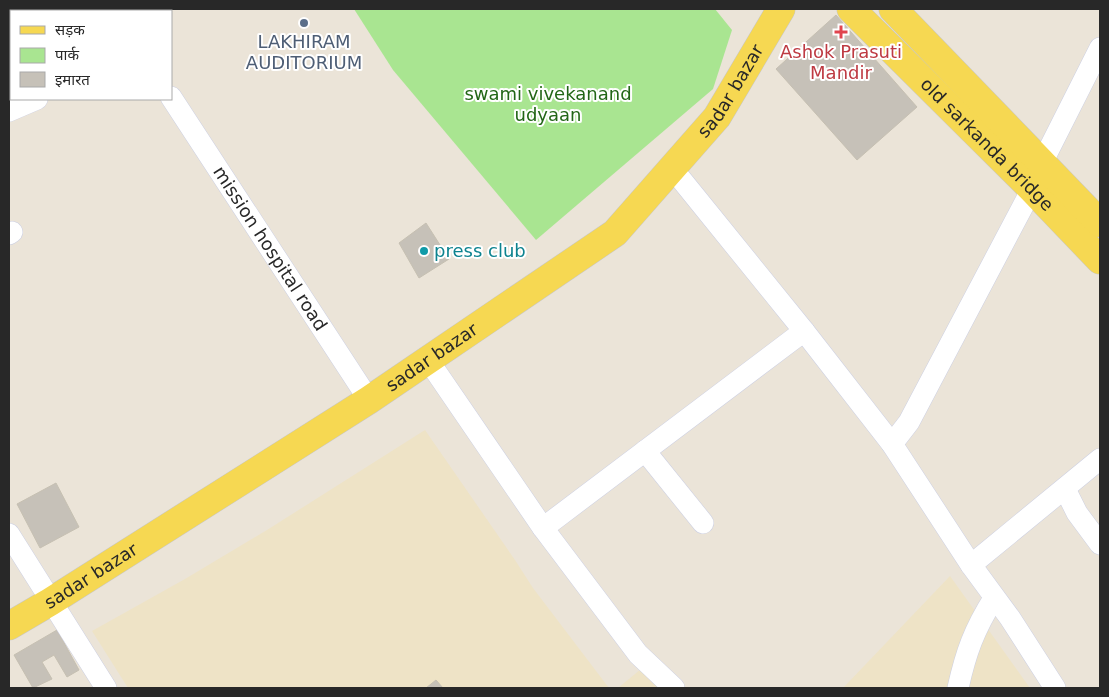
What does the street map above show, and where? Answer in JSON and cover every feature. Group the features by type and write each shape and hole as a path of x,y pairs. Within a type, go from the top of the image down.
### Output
{"main road":[{"name":"sadar bazar","path":"9,626 369,400 615,233 717,118 781,9"},
{"name":"old sarkanda bridge","path":"851,9 1032,189 1100,260"},
{"path":"893,9 1100,223"}],"street":[{"path":"892,444 909,422 1032,189 1042,161 1100,48"},
{"name":"mission hospital road","path":"172,99 369,400"},
{"path":"9,111 35,100"},
{"path":"672,168 804,331 892,444 971,565 1010,618 1055,688"},
{"path":"543,528 804,331"},
{"path":"428,360 543,528 638,654 674,688"},
{"path":"645,451 703,523"},
{"path":"971,565 1100,459"},
{"path":"1065,489 1077,513 1100,544"},
{"path":"9,534 50,602 106,688"},
{"path":"958,688 972,638 980,620 994,598"}],"shaded area":[{"path":"425,430 533,588 609,688 128,688 92,631 267,530"},
{"path":"950,576 1030,688 843,688"},
{"path":"646,665 667,688 618,688"}],"green space":[{"name":"swami vivekanand udyaan","path":"354,9 715,9 732,30 713,89 536,240 393,70"}],"building":[{"path":"836,15 917,107 857,160 776,69"},
{"name":"press club","path":"426,223 449,259 419,278 399,243"},
{"path":"56,483 79,527 40,548 17,504"},
{"path":"57,630 79,670 67,677 54,655 42,662 52,679 33,688 14,655"},
{"path":"436,680 443,688 426,688"}],"place":[{"name":"LAKHIRAM AUDITORIUM","path":"304,23"},
{"name":"Ashok Prasuti Mandir","path":"841,32"},
{"name":"press club","path":"424,251"}]}
